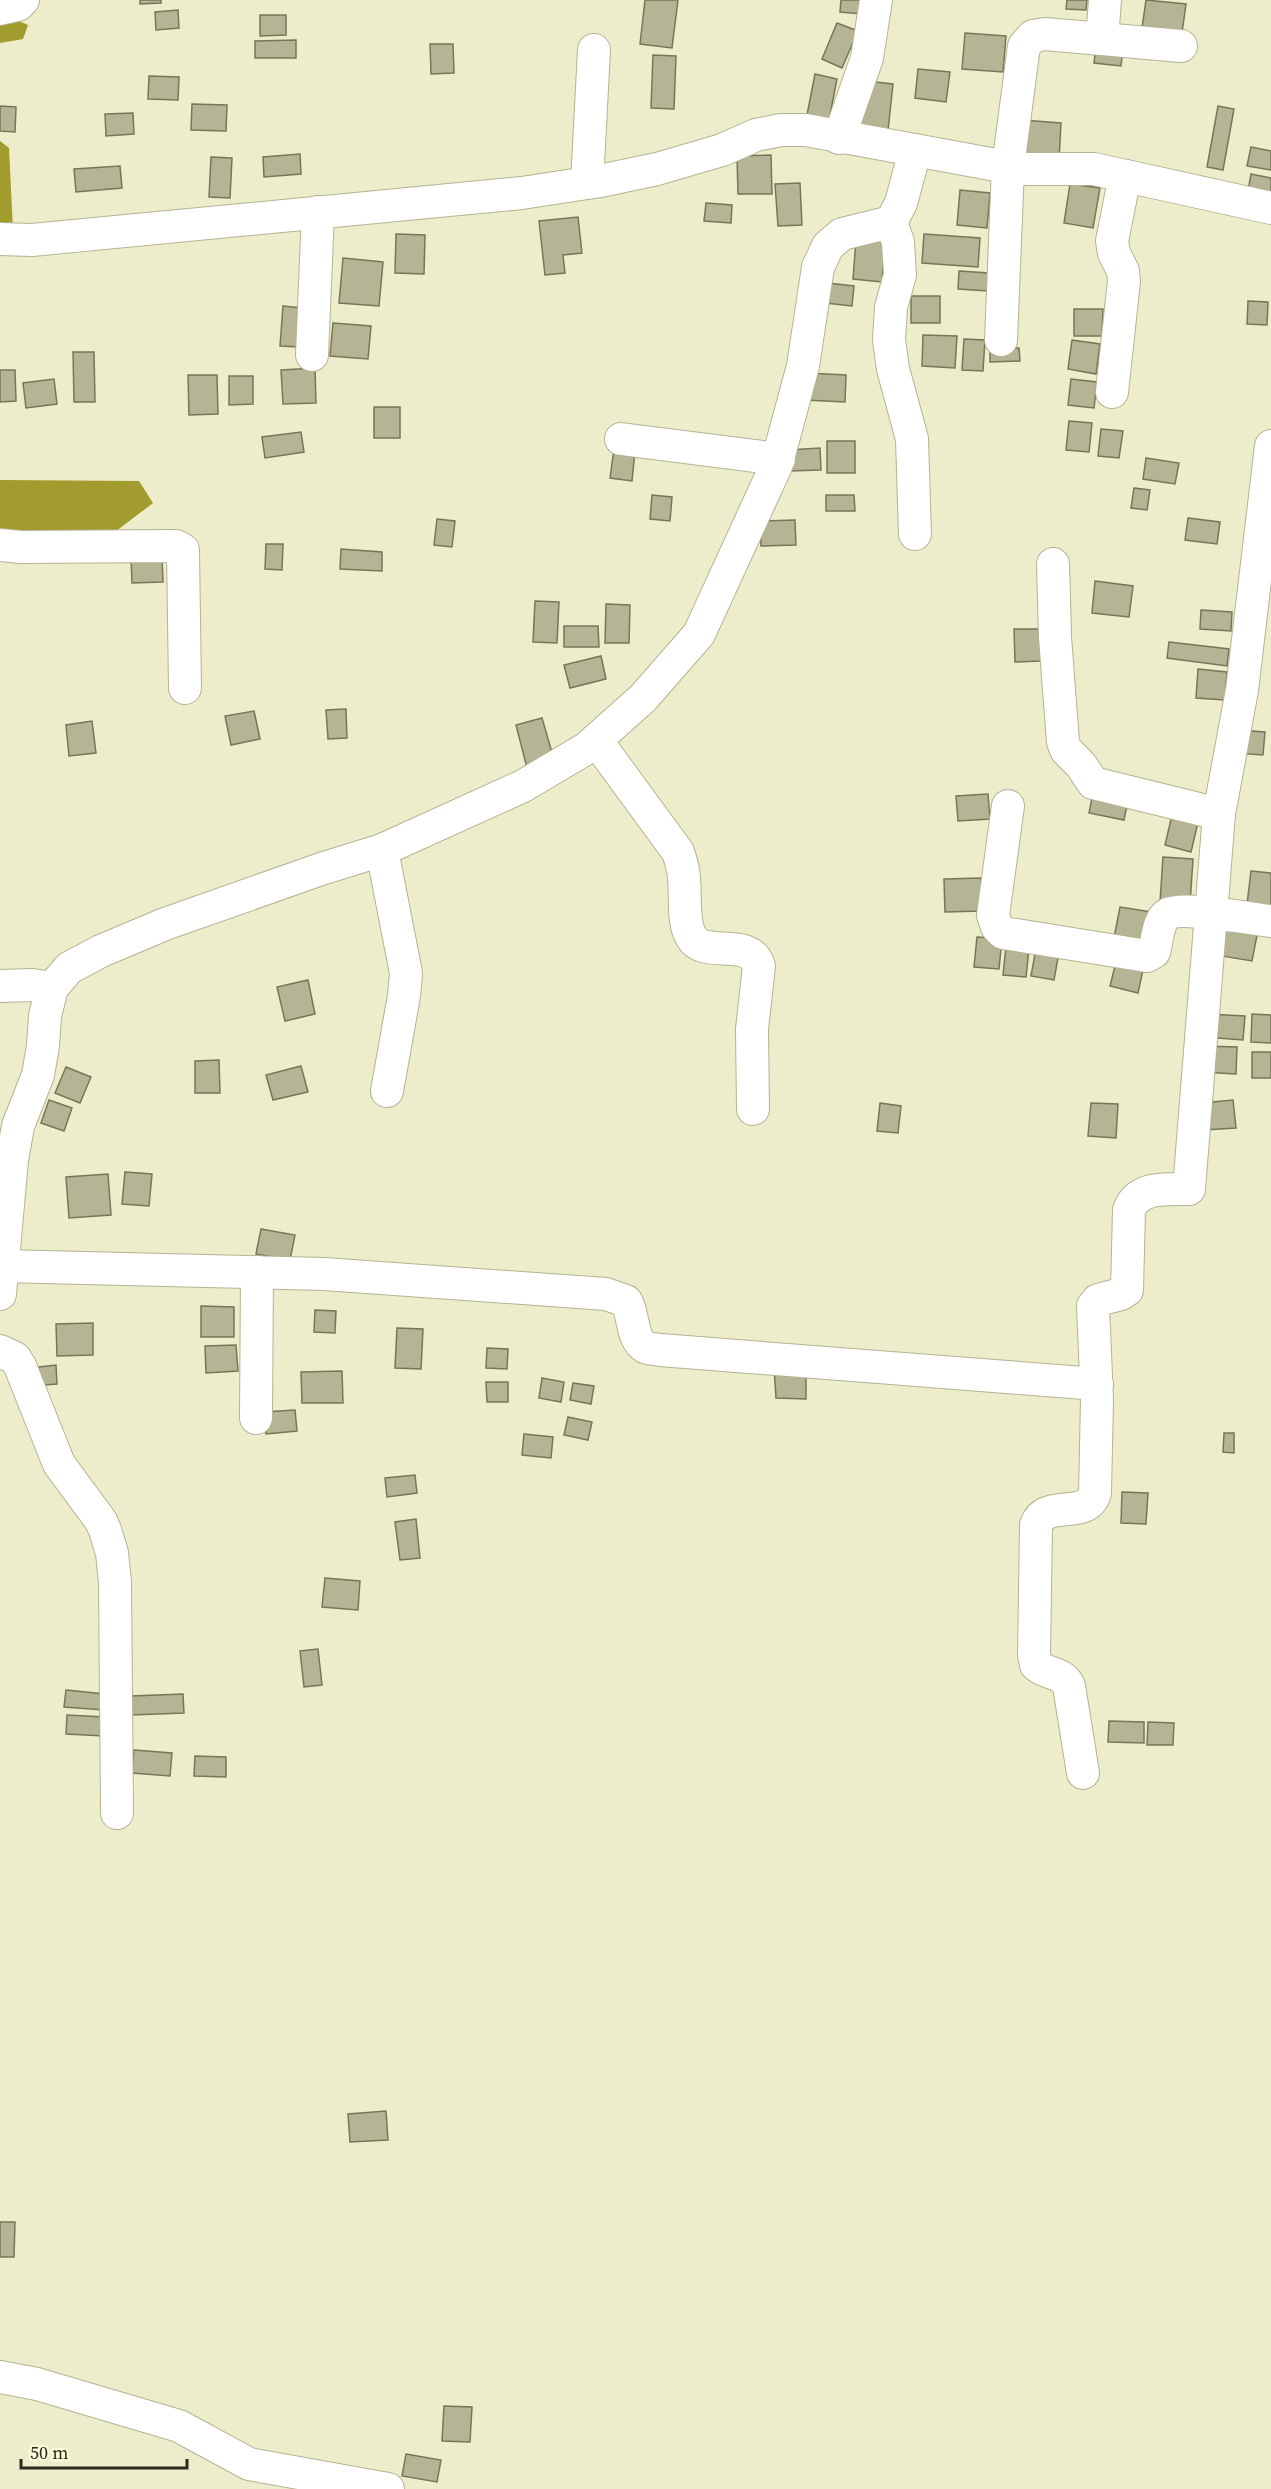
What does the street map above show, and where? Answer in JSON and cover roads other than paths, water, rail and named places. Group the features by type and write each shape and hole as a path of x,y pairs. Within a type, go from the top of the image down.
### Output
{"street":[{"path":"0,9 18,5 22,0"},
{"path":"839,138 867,58 876,0"},
{"path":"1102,39 1105,0"},
{"path":"1001,340 1008,167 1024,46 1033,36 1045,34 1181,46"},
{"path":"587,183 594,50"},
{"path":"0,239 32,240 522,193 657,169 722,150 756,135 781,130 806,130 839,138 1008,167 1094,169 1271,208"},
{"path":"915,151 901,203 891,222 898,242 900,275 891,307 889,340 893,369 912,439 915,534"},
{"path":"1112,392 1124,271 1114,254 1112,241 1125,176"},
{"path":"312,355 318,212"},
{"path":"891,222 842,234 828,246 818,267 802,366 778,459 699,634 644,698 587,748 523,786 382,850 299,876 165,924 112,946 69,968 52,988 45,1016 38,1075 18,1126 12,1160 2,1280 257,1272 324,1274 606,1294 626,1300 631,1308 637,1338 645,1347 652,1349 1097,1384"},
{"path":"621,439 778,459"},
{"path":"1083,1773 1069,1686 1065,1678 1042,1670 1036,1665 1034,1655 1036,1525 1039,1517 1046,1512 1086,1506 1093,1500 1097,1384 1094,1306 1098,1300 1121,1294 1127,1290 1129,1210 1133,1199 1162,1189 1189,1189 1219,814 1242,690 1271,446"},
{"path":"0,545 21,547 176,546 183,550 185,688"},
{"path":"1053,564 1055,637 1066,750 1081,765 1093,783 1219,814"},
{"path":"596,740 678,852 683,870 688,932 693,941 701,945 749,952 756,957 759,966 752,1029 753,1109"},
{"path":"1008,806 993,915 997,927 1003,933 1147,956 1154,952 1162,920 1167,914 1175,912 1211,913 1271,921"},
{"path":"382,850 406,973 387,1091"},
{"path":"0,986 32,985 52,988"},
{"path":"256,1418 257,1272"},
{"path":"0,1350 15,1358 20,1366 59,1464 101,1521 112,1552 115,1582 117,1813"},
{"path":"0,2377 37,2384 179,2426 249,2464 388,2489"}]}
